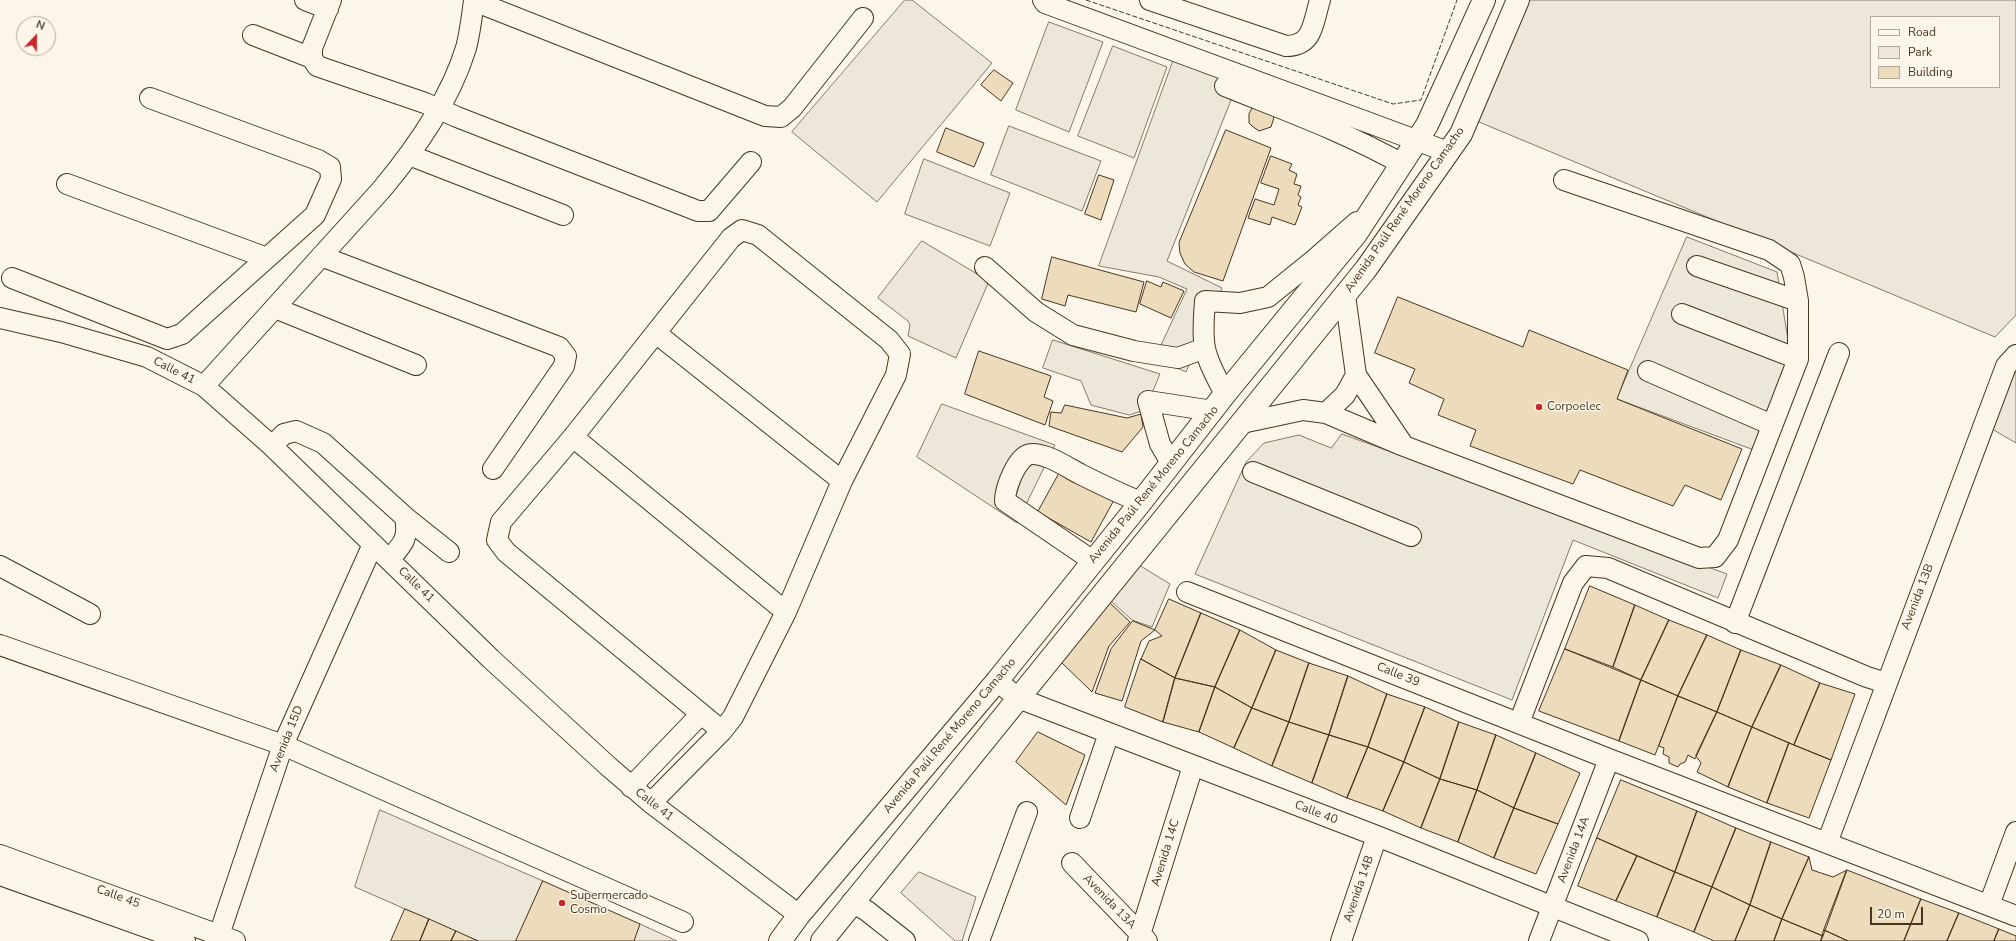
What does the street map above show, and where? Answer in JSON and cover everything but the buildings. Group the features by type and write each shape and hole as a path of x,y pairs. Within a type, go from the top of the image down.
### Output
{"main road":[{"name":"Avenida Paúl René Moreno Camacho","path":"822,941 852,902 1366,269 1461,134 1518,0"},
{"name":"Avenida Paúl René Moreno Camacho","path":"780,941 799,915 997,681 1356,234 1427,125 1483,1"}],"street":[{"path":"304,0 329,5 312,48 312,58 317,66 439,108 458,117 698,211 708,211 751,162"},
{"path":"204,386 382,189 409,155 439,108 454,81 466,47 474,0 765,116 781,117 792,108 863,18"},
{"path":"1043,0 1045,3 1448,152"},
{"path":"1150,0 1286,46 1298,46 1308,39 1320,0"},
{"path":"253,35 312,58"},
{"path":"1225,86 1382,152 1402,164"},
{"path":"12,278 167,339 182,334 315,215 331,179 330,167 318,160 150,98"},
{"path":"409,155 563,216"},
{"path":"1242,423 1303,410 1326,413 1404,446 1699,558 1715,556 1728,540 1798,359 1798,301 1790,264 1769,250 1564,180"},
{"path":"67,184 268,258"},
{"path":"1171,463 1158,438 1148,401 1219,403 1211,365 1205,348 1203,331 1205,301 1240,303 1268,297 1315,259 1372,209"},
{"path":"315,215 341,234"},
{"path":"651,803 722,731 733,717 786,612 842,481 896,375 900,354 889,340 758,235 742,230 730,238 657,334 501,522 496,540 506,552 722,731"},
{"path":"321,256 559,347 566,356 564,366 493,469"},
{"path":"1697,266 1798,301"},
{"path":"985,267 1036,312 1073,335 1134,351 1178,358 1205,348"},
{"path":"1345,296 1356,375 1404,446"},
{"path":"275,308 416,365"},
{"path":"1682,314 1798,359"},
{"name":"Calle 41","path":"0,318 61,332 147,357 204,386 272,446 491,659 632,787 799,915"},
{"path":"657,334 842,481"},
{"path":"1735,623 1839,353"},
{"name":"Avenida 13B","path":"1827,843 2006,366 2016,355"},
{"path":"1648,371 1772,425"},
{"path":"1326,413 1344,395 1356,375"},
{"path":"272,446 284,434 296,431 323,443 405,516 449,552"},
{"path":"573,437 786,612"},
{"path":"1093,561 1005,502 1005,491 1020,459 1030,454 1044,456 1119,493 1141,502"},
{"path":"1253,472 1411,536"},
{"path":"389,560 403,544 407,531 405,516"},
{"name":"Avenida 15D","path":"224,939 283,745 373,544"},
{"path":"0,566 90,614"},
{"path":"1519,723 1573,583 1586,566 1608,568 1735,623 1867,677 1886,683"},
{"name":"Calle 39","path":"1187,592 1609,759 2016,916"},
{"path":"0,645 283,745 683,922"},
{"name":"Calle 40","path":"997,681 1018,698 1377,836 1638,941"},
{"path":"632,787 701,714"},
{"path":"1080,818 1109,733"},
{"name":"Avenida 14A","path":"1539,941 1609,759"},
{"name":"Avenida 14C","path":"1138,941 1193,766"},
{"path":"979,941 1027,812"},
{"path":"1989,905 2016,832"},
{"name":"Avenida 14B","path":"1341,941 1377,836"},
{"name":"Calle 45","path":"0,855 224,939"},
{"name":"Avenida 13A","path":"1072,863 1147,941"},
{"name":"Calle 45","path":"0,875 185,941"},
{"path":"852,902 867,911 905,941"}],"green space":[{"path":"905,0 912,0 992,63 877,202 792,132"},
{"path":"1530,0 2016,0 2016,315 1995,337 1479,122"},
{"path":"1049,22 1103,42 1069,132 1016,110"},
{"path":"1113,46 1167,67 1134,158 1078,136"},
{"path":"1009,126 1101,161 1082,211 991,175"},
{"path":"924,159 1010,193 990,246 905,214"},
{"path":"922,241 989,281 956,358 908,336 910,325 908,321 878,298"},
{"path":"2016,367 2016,443 1992,429"},
{"path":"1139,565 1170,584 1152,627 1132,620 1111,601"},
{"path":"919,872 976,897 962,941 955,941 901,893"}],"shaded area":[{"path":"1175,56 1239,80 1167,261 1222,288 1186,372 1155,358 1187,289 1159,277 1099,266"},
{"path":"1687,237 1777,272 1791,358 1754,450 1617,399"},
{"path":"1053,340 1160,374 1145,410 1129,415 1091,405 1081,381 1043,368"},
{"path":"942,404 1055,445 1017,523 917,457"},
{"path":"1342,434 1727,574 1718,598 1573,540 1512,700 1195,574 1246,462 1264,443 1299,435 1331,448"},
{"path":"380,810 543,881 517,941 478,941 355,887"},
{"path":"640,924 677,941 634,941"}],"fence":[{"path":"1086,0 1393,104 1421,100 1457,0"}],"place":[{"name":"Corpoelec","path":"1539,407"},
{"name":"Supermercado Cosmo","path":"562,903"}]}
